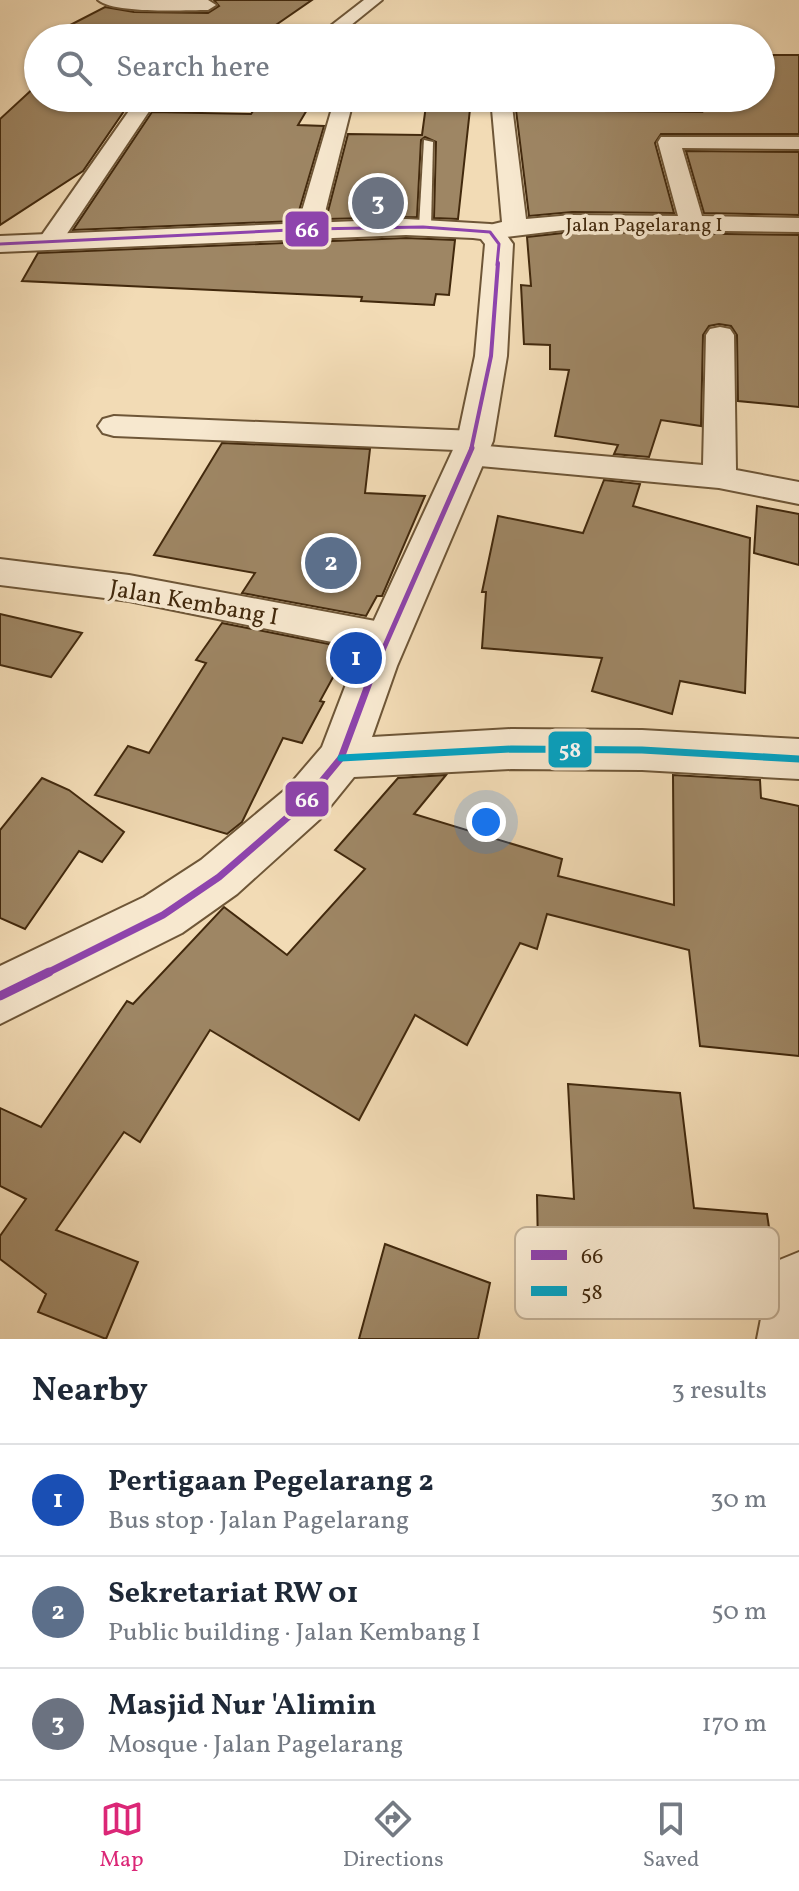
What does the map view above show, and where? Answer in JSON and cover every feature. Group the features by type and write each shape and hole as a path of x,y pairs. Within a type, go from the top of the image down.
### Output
{"street":[{"path":"106,0 203,9"},
{"path":"342,24 374,0"},
{"path":"49,242 138,112"},
{"path":"309,228 340,112"},
{"path":"0,996 163,915 219,877 303,804 341,758 386,638 472,448 491,356 502,229 501,112"},
{"path":"692,224 669,142 799,143"},
{"name":"Jalan Pagelarang I","path":"502,229 572,222 799,225"},
{"path":"0,244 309,228 502,229"},
{"path":"719,477 720,335"},
{"path":"114,426 472,448 719,477 799,493"},
{"name":"Jalan Kembang I","path":"0,572 129,588 386,638"},
{"path":"341,758 526,749 642,750 799,759"},
{"path":"789,1339 799,1283"}],"lane":[{"path":"425,227 428,142"}],"building":[{"path":"214,0 312,0 277,24 72,24 105,7 134,12 208,13 219,6"},
{"path":"775,55 799,55 799,134 661,134 655,143 674,213 572,212 529,216 516,112 775,112"},
{"path":"24,97 24,112 123,112 83,171 0,225 0,119"},
{"path":"152,112 306,112 298,125 324,126 296,221 73,230"},
{"path":"425,112 470,112 458,219 434,218 436,142 425,137 421,140 417,217 326,219 348,134 422,135"},
{"path":"686,151 799,152 799,215 704,213"},
{"path":"572,232 799,235 799,407 738,401 737,335 731,326 719,324 709,326 703,335 701,426 661,420 649,457 614,454 618,445 555,436 569,370 550,369 550,345 524,344 521,285 531,286 527,237"},
{"path":"406,238 455,240 449,295 436,294 434,305 361,301 362,297 22,281 38,253"},
{"path":"222,443 370,449 365,493 425,496 382,596 377,596 366,616 242,593 255,573 154,555"},
{"path":"604,480 640,484 633,506 750,538 745,693 680,681 672,714 592,691 602,658 482,648 486,592 482,592 498,516 583,533"},
{"path":"757,506 799,514 799,565 754,553"},
{"path":"0,614 82,633 51,677 0,665"},
{"path":"222,623 349,648 320,701 324,702 302,743 283,738 242,822 227,834 95,795 128,746 149,753 206,663 196,660"},
{"path":"446,775 414,814 562,859 558,876 674,905 673,775 760,780 761,798 799,806 799,1056 700,1046 689,950 547,914 537,949 520,943 467,1045 415,1015 359,1120 210,1030 140,1142 124,1132 56,1230 138,1262 106,1339 38,1312 46,1294 0,1259 0,1236 26,1199 0,1186 0,1108 41,1127 127,1001 133,1004 224,907 287,955 365,869 335,850 398,778"},
{"path":"42,778 69,790 124,832 102,862 79,851 25,929 0,918 0,830"},
{"path":"568,1084 680,1093 694,1208 767,1214 769,1227 538,1227 537,1195 574,1199"},
{"path":"385,1244 490,1283 478,1339 359,1339"}],"transit line":[{"name":"66","path":"0,244 266,230 423,227 490,232 499,244 491,356 475,441 375,666 341,758 303,804 219,877 163,915 0,996"},
{"name":"58","path":"341,758 511,749 642,750 799,759"}],"place":[{"name":"Masjid Nur 'Alimin","path":"378,203"},
{"name":"Sekretariat RW 01","path":"331,563"},
{"name":"Pertigaan Pegelarang 2","path":"356,658"}]}
